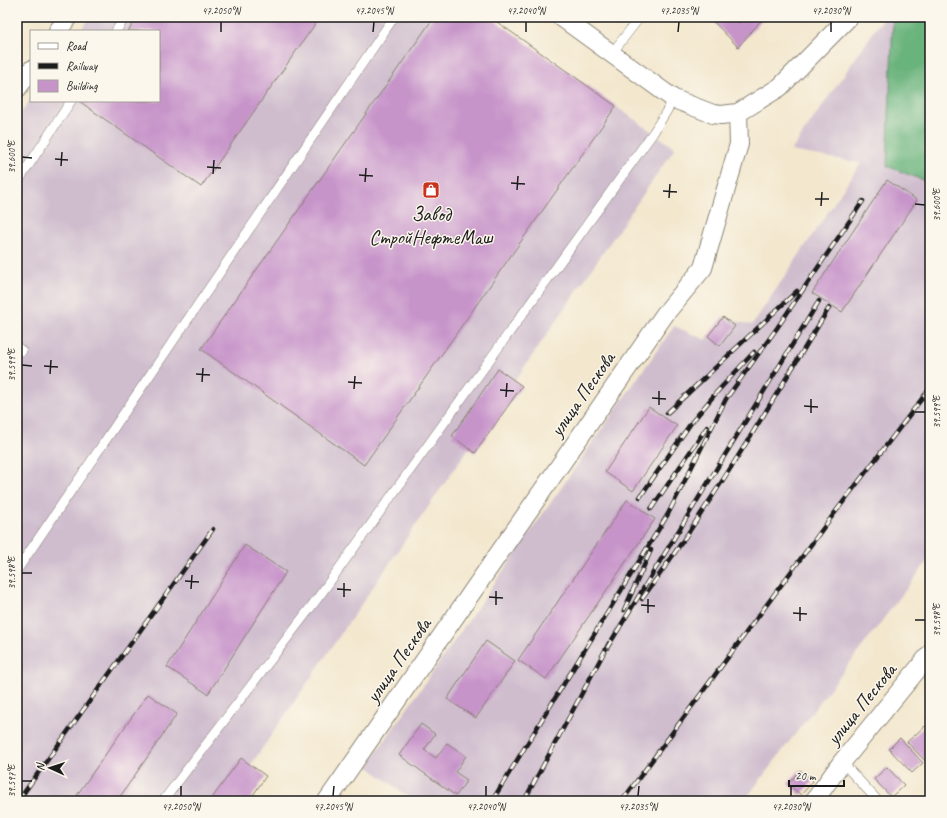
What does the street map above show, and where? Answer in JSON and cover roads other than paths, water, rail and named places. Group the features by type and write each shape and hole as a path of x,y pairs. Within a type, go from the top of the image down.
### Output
{"street":[{"path":"59,30 68,17"},
{"path":"561,17 674,99 712,114 721,115 738,113 780,87 849,17"},
{"path":"17,89 30,71"},
{"name":"улица Пескова","path":"327,801 665,314 703,268 739,144 738,113"},
{"name":"улица Пескова","path":"814,801 842,762 930,654"}],"lane":[{"path":"117,30 125,17"},
{"path":"17,570 394,17"},
{"path":"612,53 640,17"},
{"path":"162,801 320,595 653,133 674,99"},
{"path":"17,183 70,102"},
{"path":"842,762 878,801"}],"railway":[{"path":"492,801 668,514 726,399 777,328 863,201"},
{"path":"667,413 797,291"},
{"path":"607,648 819,301"},
{"path":"642,599 715,492 829,308"},
{"path":"640,497 691,423 716,393 754,352"},
{"path":"622,801 824,527 930,388"},
{"path":"651,509 707,427"},
{"path":"18,801 213,529"},
{"path":"624,610 651,550"},
{"path":"524,801 609,643"}],"place":[{"name":"Завод СтройНефтеМаш","path":"431,190"}]}
